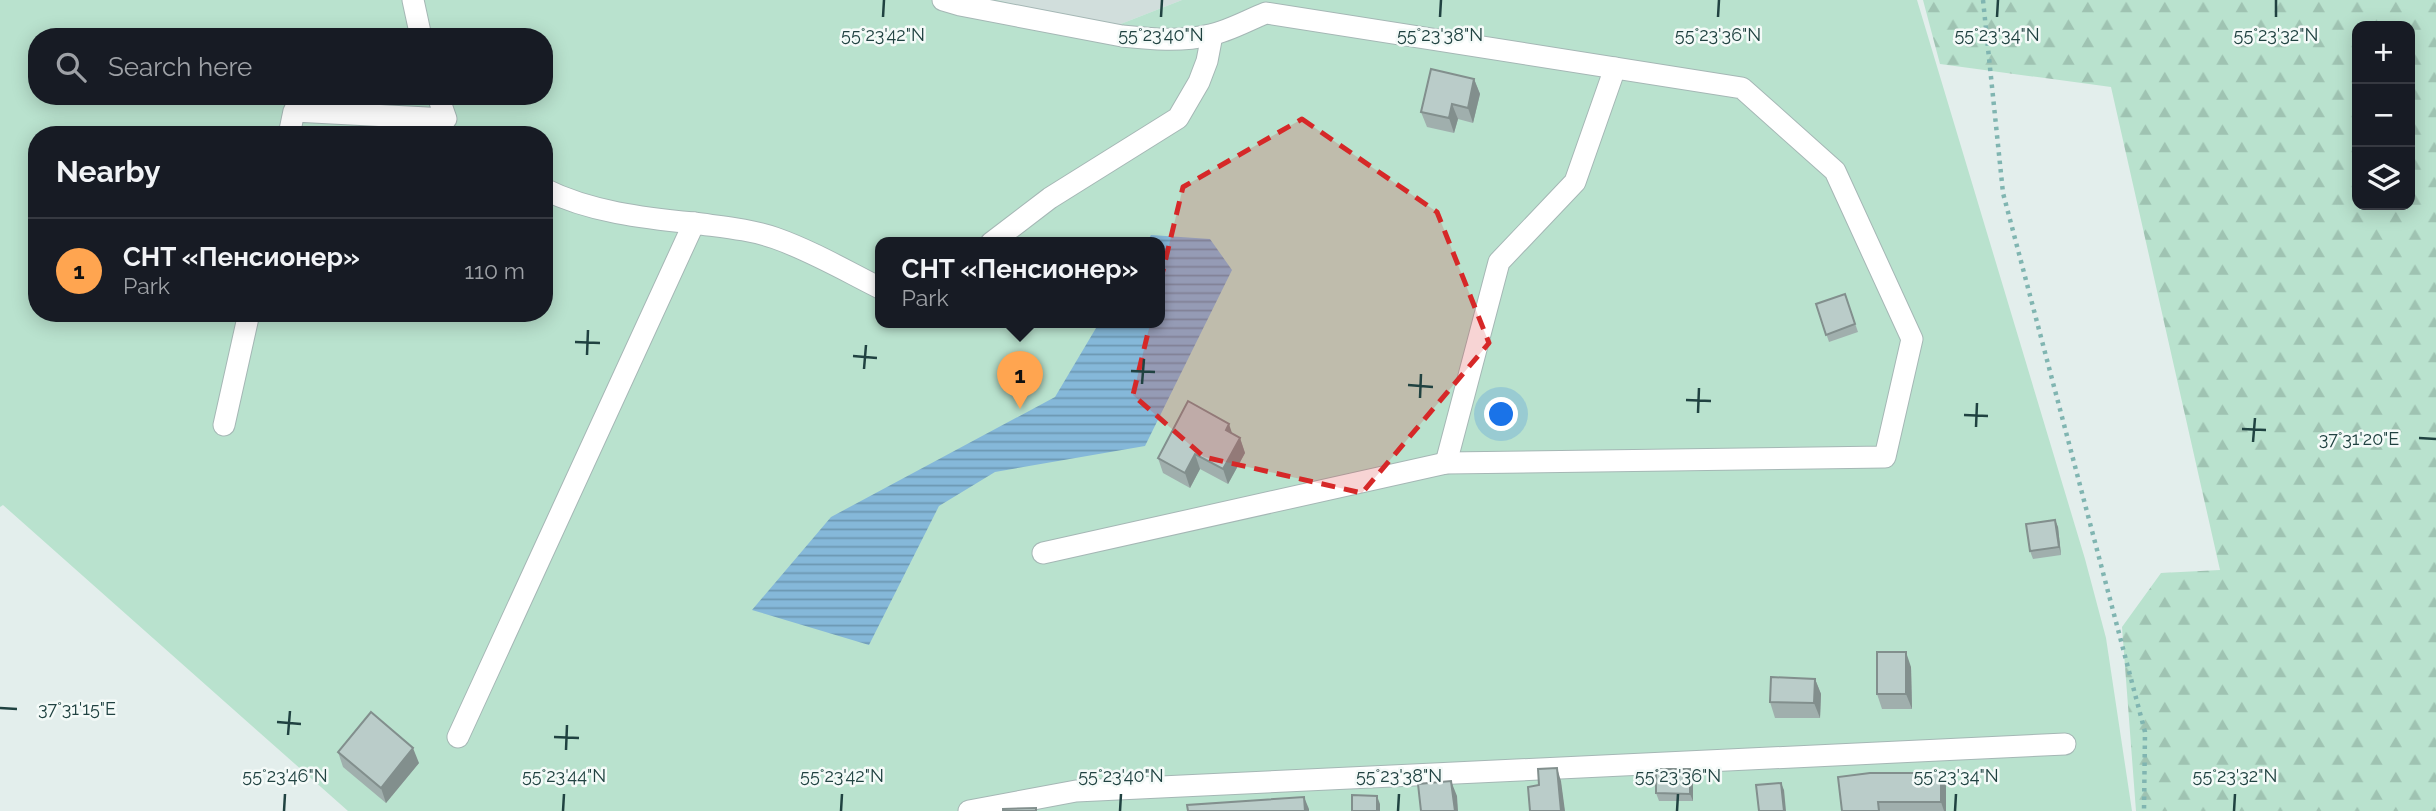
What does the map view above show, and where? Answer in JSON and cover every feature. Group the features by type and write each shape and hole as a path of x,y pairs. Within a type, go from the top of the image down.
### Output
{"lane":[{"path":"413,0 419,28"},
{"path":"943,0 1122,36 1168,40 1212,35 1266,13 1742,88 1835,171 1912,339 1885,457 1446,463 1043,553"},
{"path":"999,237 1050,198 1178,118 1199,82 1212,35"},
{"path":"1446,463 1499,262 1575,182 1615,68"},
{"path":"442,105 453,126"},
{"path":"291,126 294,111 443,126"},
{"path":"553,192 600,209 642,218 746,230 774,238 875,286"},
{"path":"458,737 694,223"},
{"path":"224,425 247,322"},
{"path":"970,811 1076,801 2065,744"}],"path":[{"path":"1983,0 2003,193 2146,732 2144,811"}],"highlighted area":[{"path":"1302,119 1437,212 1489,343 1362,493 1204,457 1133,395 1183,187"}],"shaded area":[{"path":"997,0 1182,0 1113,27"}],"green space":[{"path":"0,0 997,0 1113,27 1182,0 1917,0 2085,559 2106,638 2132,811 348,811 3,505 0,507"},
{"path":"1923,0 2436,0 2436,811 2136,811 2122,627 2161,573 2220,570 2111,87 1940,64"}],"water":[{"path":"1151,235 1210,239 1232,270 1145,446 995,472 939,506 869,645 752,610 831,517 1055,397 1096,328 1165,328 1165,237 1150,237"}],"building":[{"path":"1431,69 1474,79 1468,108 1452,104 1449,118 1421,112"},
{"path":"1845,294 1855,324 1826,335 1816,304"},
{"path":"1188,401 1229,424 1226,430 1240,438 1223,469 1195,454 1185,473 1158,458"},
{"path":"2055,520 2059,547 2030,551 2026,524"},
{"path":"1877,652 1906,652 1906,694 1877,694"},
{"path":"1771,677 1815,679 1814,703 1770,702"},
{"path":"371,712 413,748 381,788 338,752"},
{"path":"1557,768 1561,811 1530,811 1528,787 1539,785 1538,769"},
{"path":"1656,769 1690,769 1690,794 1656,793"},
{"path":"1870,773 1941,773 1941,802 1878,802 1879,811 1842,811 1838,777"},
{"path":"1451,781 1455,811 1421,811 1418,784"},
{"path":"1781,783 1784,811 1759,811 1756,785"},
{"path":"1352,795 1377,796 1377,811 1352,811"},
{"path":"1304,797 1305,811 1188,811 1187,805"},
{"path":"1036,808 1036,811 1003,811 1003,809"}],"place":[{"name":"СНТ «Пенсионер»","path":"1020,409"}]}
